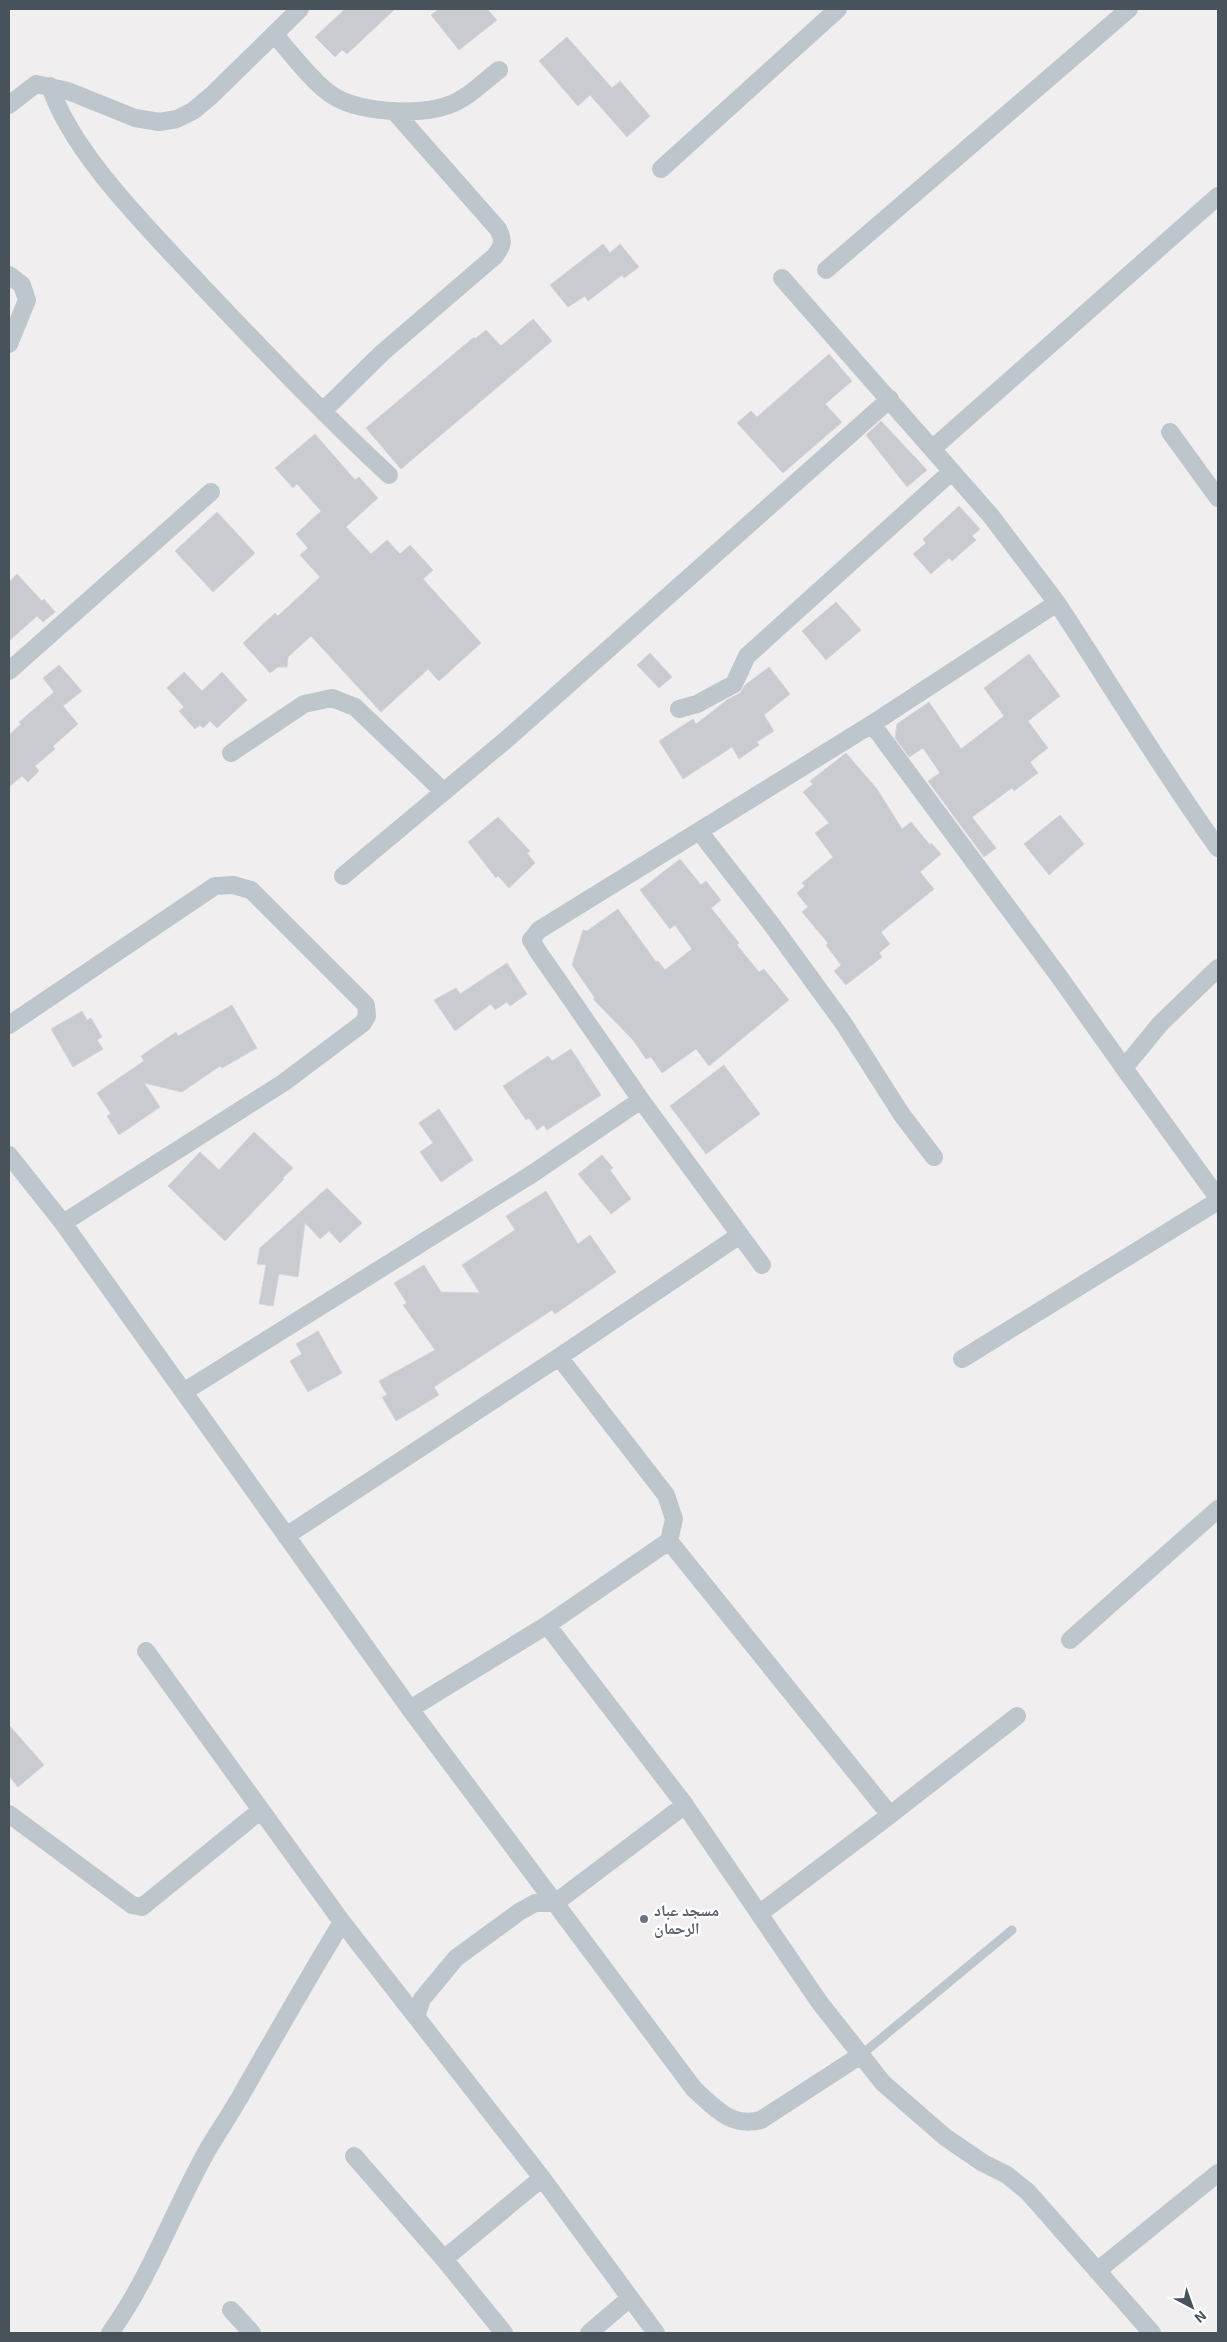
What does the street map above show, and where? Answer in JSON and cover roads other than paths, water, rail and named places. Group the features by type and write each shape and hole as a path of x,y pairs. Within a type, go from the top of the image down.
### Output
{"street":[{"path":"9,104 36,84 50,86 135,118 159,122 177,120 193,111 212,95 300,9"},
{"path":"660,169 838,9"},
{"path":"826,270 1129,9"},
{"path":"274,34 328,93 347,104 394,111 425,110 448,105 466,96 499,70"},
{"path":"50,86 56,104 74,135 134,212 293,382 389,475"},
{"path":"323,411 382,353 495,256 502,246 503,238 498,229 394,111"},
{"path":"932,449 1218,196"},
{"path":"9,276 22,285 27,300 9,344"},
{"path":"782,278 890,399 1002,530 1057,603 1111,685 1171,783 1218,848"},
{"path":"343,876 507,739 890,399"},
{"path":"1170,432 1215,488"},
{"path":"678,709 697,704 734,684 747,656 951,472"},
{"path":"9,670 212,492"},
{"path":"762,1265 641,1100 531,940 539,930 872,724 1057,603"},
{"path":"231,753 304,704 332,698 355,707 444,792"},
{"path":"872,724 1218,1199 962,1359"},
{"path":"699,831 772,925 844,1024 902,1115 934,1157"},
{"path":"9,1025 215,886 233,885 251,890 366,1005 368,1016 362,1023 309,1064 63,1223"},
{"path":"1124,1068 1160,1024 1218,968"},
{"path":"185,1391 524,1179 641,1100"},
{"path":"9,1155 63,1223 185,1391 410,1709 694,2089 722,2114 746,2124 761,2120 861,2054"},
{"path":"286,1536 560,1358 740,1235"},
{"path":"410,1709 547,1625 669,1541 674,1519 666,1495 560,1358"},
{"path":"1070,1640 1218,1509"},
{"path":"669,1541 890,1815"},
{"path":"547,1625 684,1805 820,2003 883,2083 915,2113 945,2137 983,2163 1007,2175 1028,2192 1152,2333"},
{"path":"146,1651 342,1922 542,2178 656,2333"},
{"path":"760,1913 1017,1716"},
{"path":"416,2017 422,1999 456,1958 519,1912 535,1903 555,1903 684,1805"},
{"path":"9,1814 132,1905 142,1908 261,1810"},
{"path":"110,2333 138,2292 168,2226 208,2148 342,1922"},
{"path":"354,2156 444,2259 504,2333"},
{"path":"1097,2272 1218,2173"},
{"path":"444,2259 542,2178"},
{"path":"589,2333 630,2298"},
{"path":"231,2310 252,2333"}],"lane":[{"path":"861,2054 1012,1930"}],"place":[{"name":"مسجد عباد الرحمان","path":"644,1919"}]}
